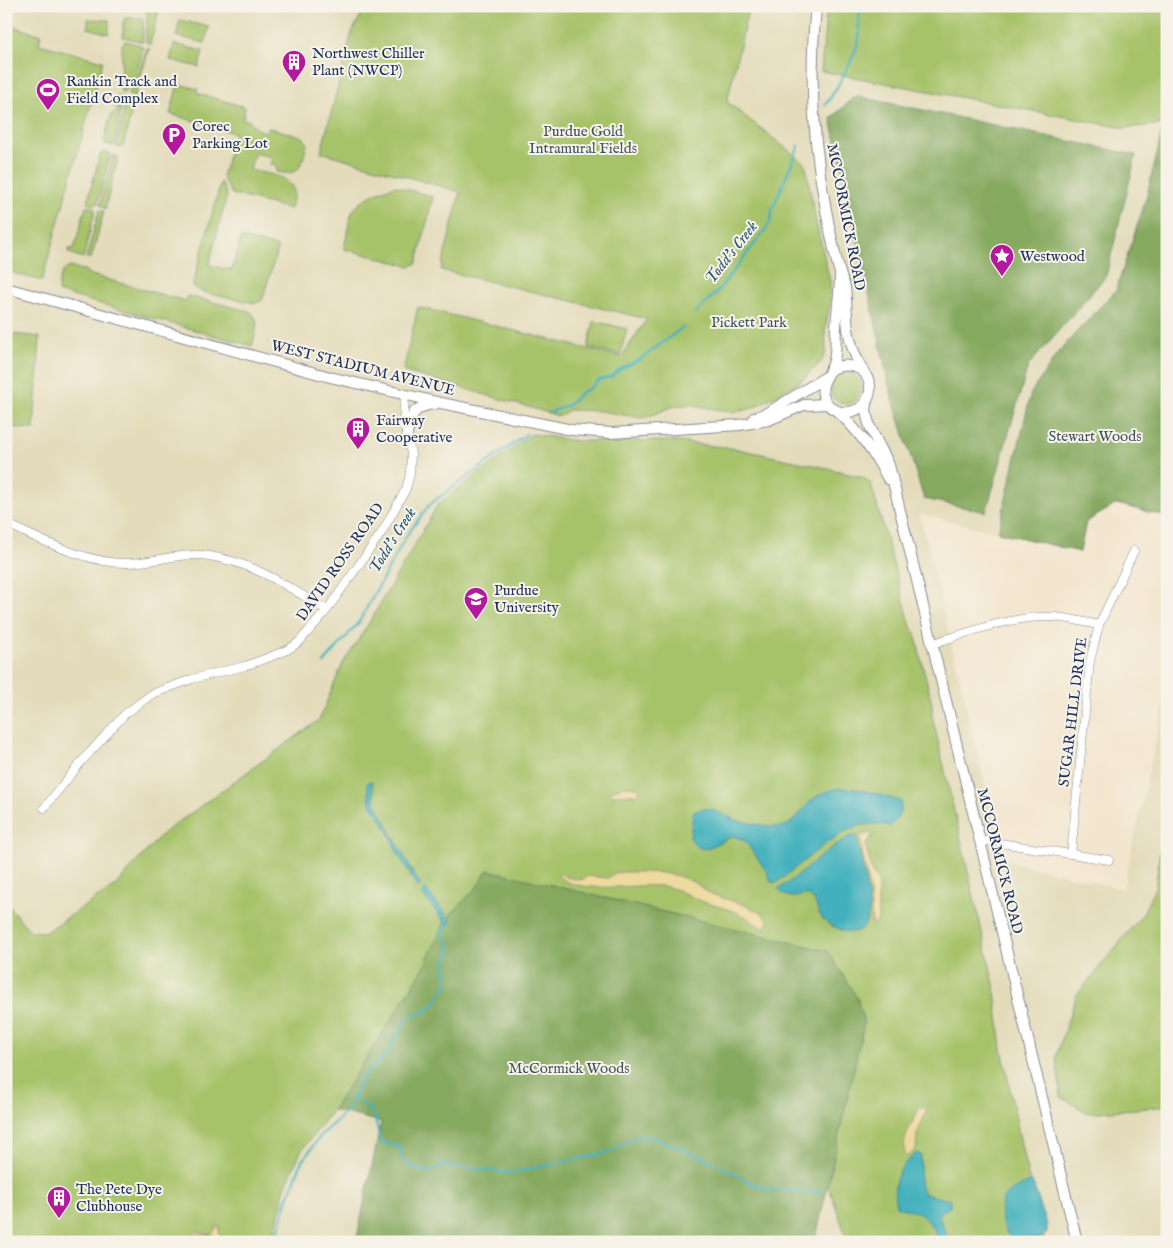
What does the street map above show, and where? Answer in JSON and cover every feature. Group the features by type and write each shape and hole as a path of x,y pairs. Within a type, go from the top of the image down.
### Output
{"street":[{"name":"MCCORMICK ROAD","path":"816,6 812,87 816,141 826,212 844,285 850,338 863,371"},
{"path":"827,374 844,365 851,365 863,371 870,384 866,403 850,413 837,411 828,404 822,392 827,374 836,350 840,274"},
{"name":"WEST STADIUM AVENUE","path":"6,288 253,356 405,395 591,432 628,432 739,425 769,420 804,405 828,404"},
{"name":"WEST STADIUM AVENUE","path":"719,426 750,419 769,412 827,374"},
{"name":"DAVID ROSS ROAD","path":"44,808 124,714 137,704 152,694 169,687 245,666 289,649 299,642 327,610 382,532 406,489 410,474 411,454 403,425 405,395"},
{"path":"407,434 410,419 418,408 426,404 441,403"},
{"name":"MCCORMICK ROAD","path":"866,403 869,426 881,446 889,465 893,488 1077,1242"},
{"name":"MCCORMICK ROAD","path":"837,411 866,444 893,488"},
{"path":"6,524 78,554 113,562 127,563 196,555 233,561 261,572 327,610"},
{"name":"SUGAR HILL DRIVE","path":"1071,854 1090,661 1099,626 1134,551"},
{"path":"931,644 986,628 1040,617 1071,618 1099,626"},
{"path":"980,842 987,841 1109,860"}],"shaded area":[{"name":"Purdue University","path":"6,6 1167,6 1167,517 1117,504 1086,522 1080,552 920,514 1003,860 1123,889 1167,689 1167,1242 6,1242"}],"green space":[{"path":"147,6 159,6 150,45 146,42"},
{"name":"Purdue Gold Intramural Fields","path":"366,6 749,6 727,102 805,163 830,281 830,302 825,331 826,352 821,362 800,382 753,408 736,412 683,405 641,418 601,411 569,410 559,416 403,371 418,307 621,357 647,319 441,270 460,192 321,152 352,32"},
{"path":"827,6 1167,6 1167,124 1124,128 821,71"},
{"path":"125,18 143,18 143,42 123,37"},
{"path":"88,19 109,20 109,34 88,28"},
{"path":"180,20 209,27 205,43 176,36"},
{"name":"Rankin Track and Field Complex","path":"7,24 41,35 39,44 103,61 42,281 6,271"},
{"path":"125,41 141,45 143,49 136,75 123,94 121,92 122,44"},
{"path":"174,44 203,51 199,67 170,60"},
{"path":"147,48 149,48 135,97 130,96 128,93 139,73"},
{"path":"178,84 198,89 197,93 245,107 243,119 250,121 261,130 266,132 267,127 303,137 307,143 302,162 296,170 285,173 277,172 276,165 270,164 272,157 254,153 250,170 283,178 288,182 294,193 290,209 232,194 222,177 235,133 170,114"},
{"path":"117,96 122,97 123,100 114,146 106,144 104,141 111,115 119,110 118,107 115,108"},
{"path":"856,96 1136,155 1106,276 1028,366 986,512 924,499 890,390 831,118"},
{"path":"130,99 135,100 123,146 119,147 116,146 126,101"},
{"name":"Stewart Woods","path":"1164,124 1167,124 1167,517 1117,504 1086,522 1080,552 998,532 1031,393 1059,351 1116,290 1146,199"},
{"path":"105,152 111,154 98,203 94,205 87,203 100,155"},
{"path":"114,155 118,159 105,209 100,205"},
{"path":"221,182 227,195 209,265 232,270 241,238 278,247 263,298 255,303 202,292 194,287 193,284 204,243 206,243 205,240"},
{"path":"396,186 433,197 417,263 410,266 344,249 352,213 355,208 371,196"},
{"path":"86,206 94,208 95,211 83,258 68,252 69,248 74,249"},
{"path":"99,211 104,211 92,256 91,258 86,258"},
{"path":"71,267 87,271 88,274 185,301 187,296 249,311 253,314 256,322 252,346 58,292 62,273"},
{"path":"594,321 627,329 620,355 588,347"},
{"path":"6,333 40,337 34,429 6,427"},
{"path":"846,372 858,376 862,388 858,400 846,404 834,400 830,388 834,376"},
{"path":"532,434 578,441 671,441 738,449 827,468 864,478 871,484 911,627 915,633 932,704 932,715 994,984 1002,1049 1024,1159 1045,1242 848,1242 828,1184 864,1023 488,870 477,887 446,920 421,973 333,1110 301,1151 285,1187 273,1242 6,1242 6,903 30,931 46,932 115,886 162,834 319,720 343,663 366,628 439,503"},
{"path":"1167,804 1167,1105 1088,1113 1061,1097 1056,1057 1076,996 1142,915 1155,888"},
{"name":"McCormick Woods","path":"488,870 828,951 857,998 864,1023 815,1242 356,1242 381,1122 333,1110 421,973 446,920 477,887"}],"sand":[{"path":"624,786 634,786 639,788 640,792 637,794 610,795 610,792"},
{"path":"871,833 872,837 867,841 866,846 872,873 878,880 878,919 875,924 872,924 870,893 860,839 861,835"},
{"path":"560,873 566,877 582,880 587,876 608,878 615,873 659,873 685,878 696,883 709,893 756,910 768,919 767,927 758,925 735,912 668,887 592,887 578,885 558,875"},
{"path":"923,1107 926,1109 926,1112 917,1134 916,1149 907,1157 904,1145 905,1139 919,1109"},
{"path":"217,1227 220,1227 219,1233 221,1236 230,1239 236,1238 238,1242 230,1242 213,1236 193,1234 196,1231 211,1235"}],"water":[{"path":"372,781 375,802 421,885 418,888 396,850 390,834 370,802 367,783"},
{"path":"839,788 859,789 901,801 899,815 890,826 874,824 861,826 835,837 776,883 771,882 767,872 745,841 733,836 706,849 697,847 690,838 693,812 710,809 743,822 779,827 793,821 814,798"},
{"path":"856,834 867,889 869,910 864,926 859,930 849,932 827,923 820,916 814,900 808,895 789,897 778,889 835,845"},
{"path":"426,890 451,922 446,924 422,894"},
{"path":"917,1153 921,1155 920,1180 924,1194 950,1200 950,1207 939,1215 949,1242 940,1242 932,1227 917,1212 896,1206 895,1183 905,1164"},
{"path":"1032,1181 1047,1224 1047,1233 1040,1239 1012,1238 1006,1233 1003,1226 1001,1205 1003,1199 1012,1191"}],"waterway":[{"name":"Todd's Creek","path":"825,105 845,73 857,45 861,6"},
{"name":"Todd's Creek","path":"695,313 716,293 766,229 799,146"},
{"name":"Todd's Creek","path":"551,412 568,405 599,380 611,377 620,369 641,359 683,327"},
{"name":"Todd's Creek","path":"324,663 359,622 407,535 430,504 527,434"},
{"path":"276,1242 285,1206 302,1161 322,1134 350,1106 361,1079 388,1052 405,1021 429,1009 436,1002 448,983 445,968 450,953 450,946 441,931 451,924"},
{"path":"353,1097 373,1112 381,1141 385,1144 397,1146 407,1164 421,1171 430,1172 442,1165 511,1173 609,1152 635,1138 649,1136 709,1160 753,1184 769,1189 821,1193"}],"place":[{"name":"Northwest Chiller Plant (NWCP)","path":"294,83"},
{"name":"Rankin Track and Field Complex","path":"48,111"},
{"name":"Corec Parking Lot","path":"174,156"},
{"name":"Westwood","path":"1002,277"},
{"name":"Fairway Cooperative","path":"358,450"},
{"name":"Purdue University","path":"476,620"},
{"name":"The Pete Dye Clubhouse","path":"59,1219"}],"park label":[{"name":"Pickett Park","path":"749,322"}]}
